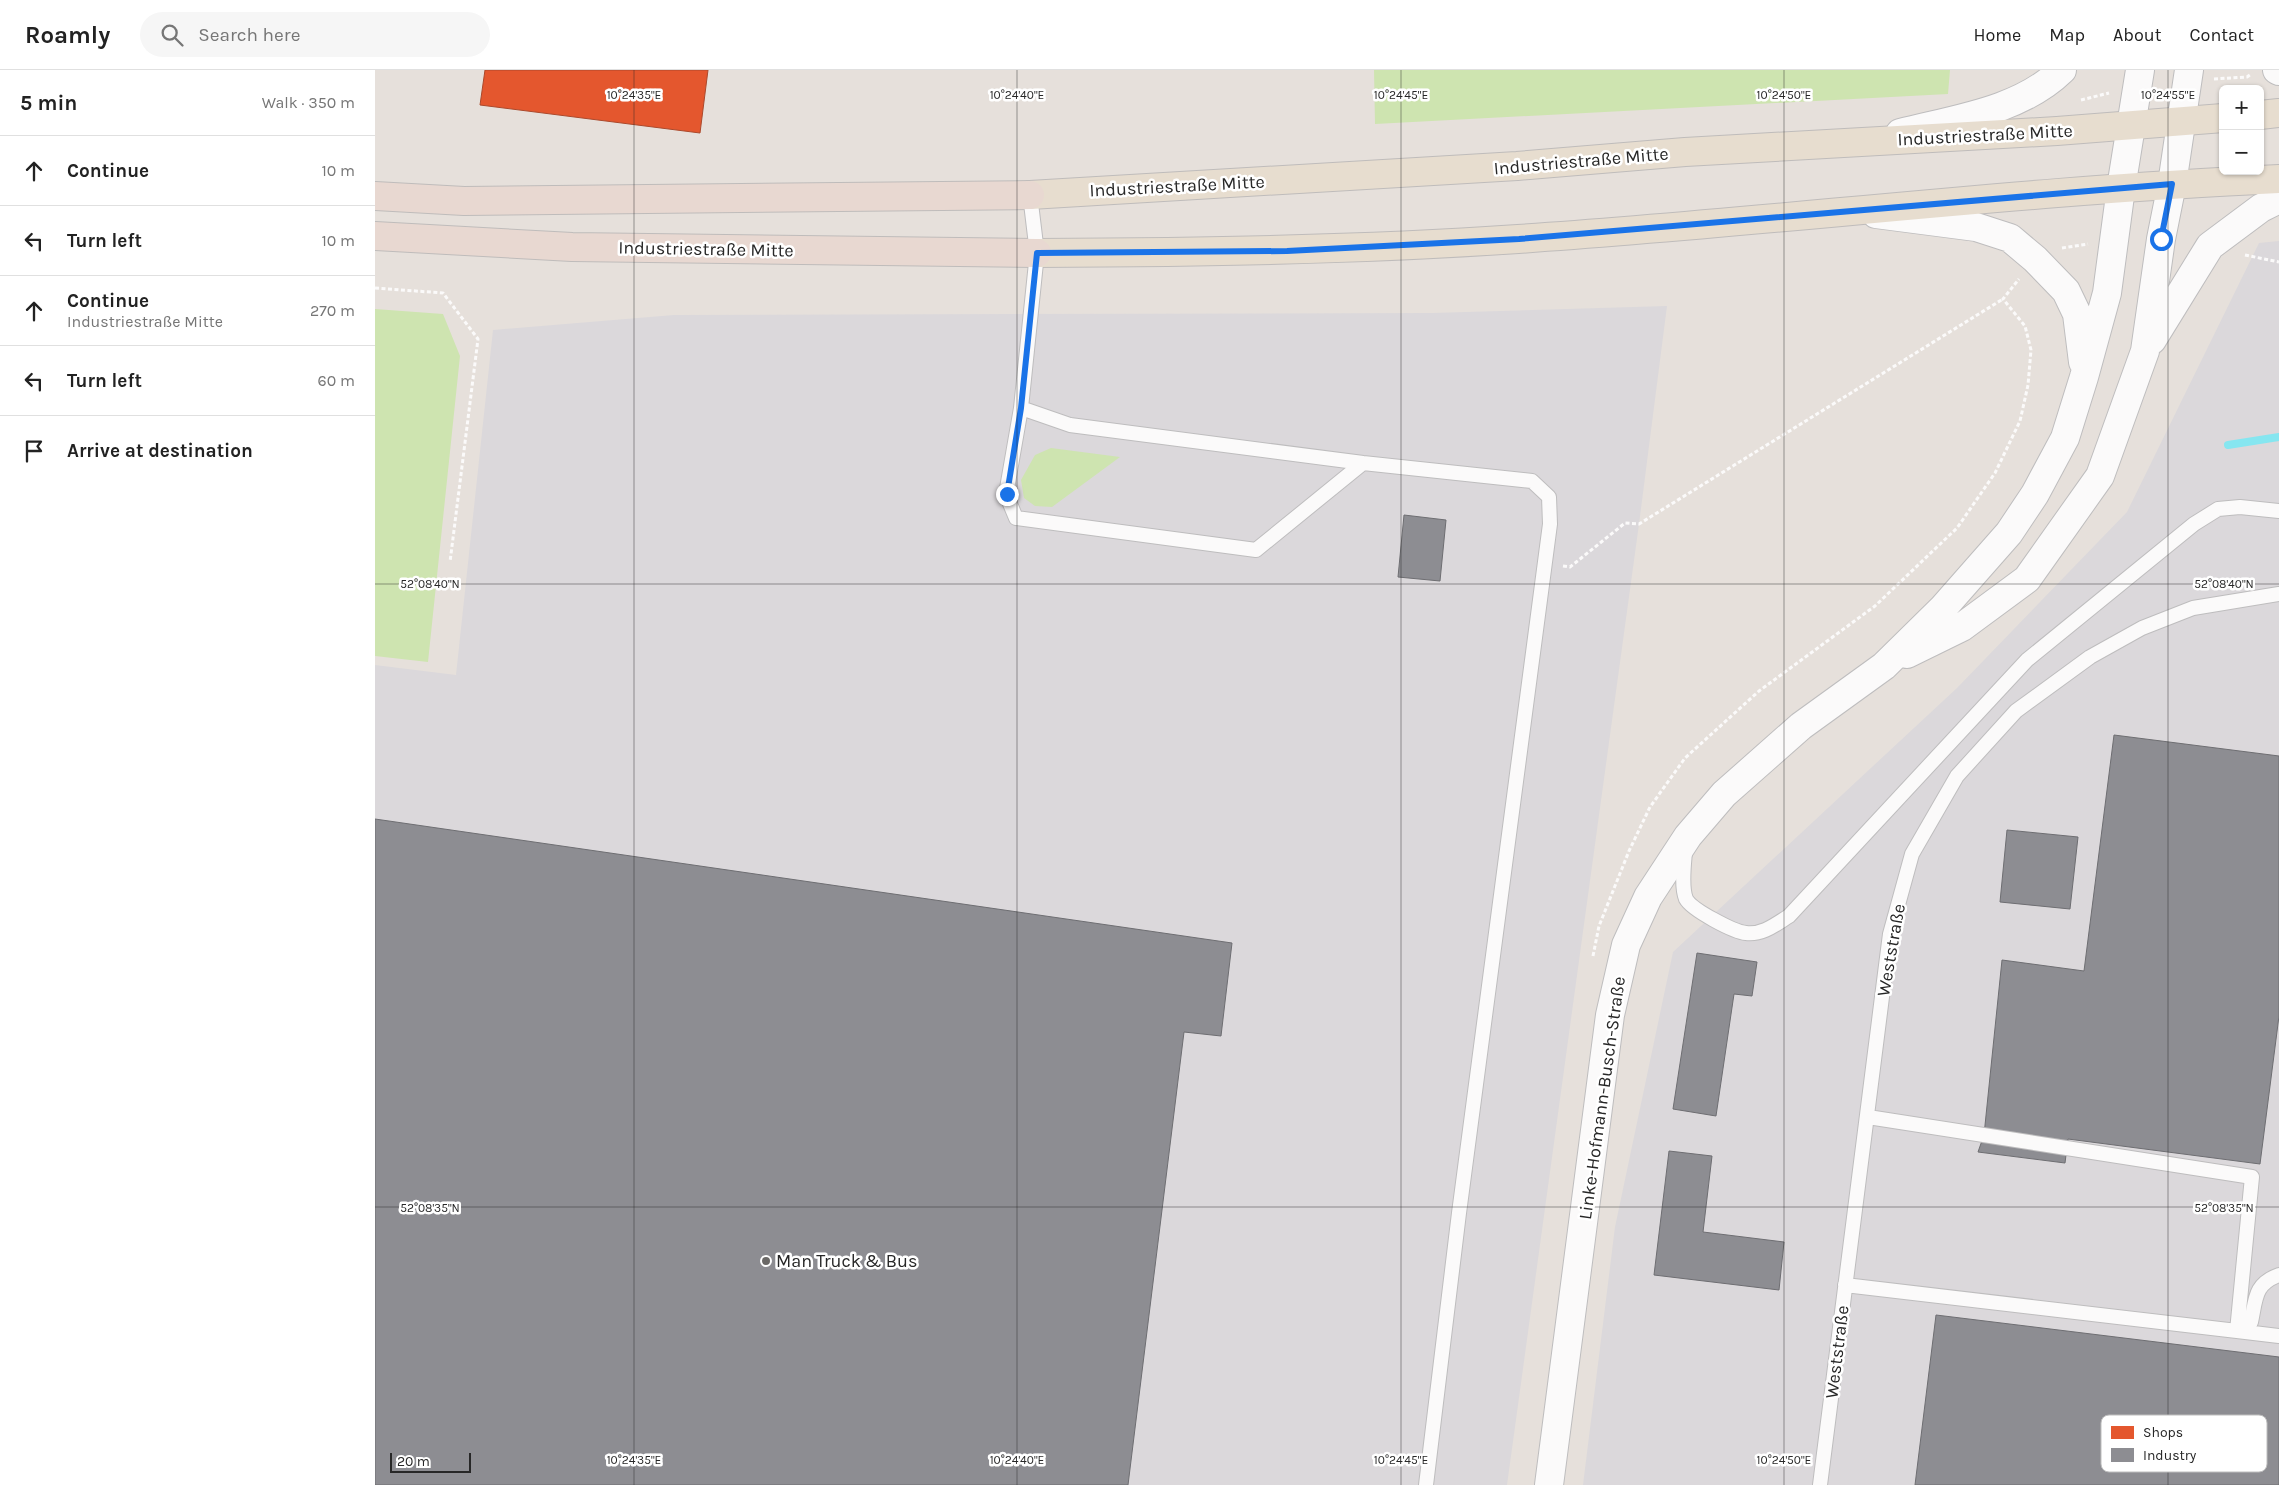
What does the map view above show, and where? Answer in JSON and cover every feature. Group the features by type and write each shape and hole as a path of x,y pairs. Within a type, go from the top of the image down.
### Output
{"highway":[{"name":"Industriestraße Mitte","path":"375,196 464,201 1030,194"},
{"name":"Industriestraße Mitte","path":"375,236 572,248 1037,253"}],"main road":[{"path":"2264,115 2279,113"},
{"name":"Industriestraße Mitte","path":"1030,194 1517,166 1685,152 2057,131 2219,118"},
{"name":"Industriestraße Mitte","path":"1037,253 1287,251 1519,239 2121,188 2279,179"}],"street":[{"path":"1866,142 1991,110 2031,94 2062,70"},
{"name":"Linke-Hofmann-Busch-Straße","path":"1549,1485 1610,1015 1626,945 1648,897 1687,836 1724,794 1801,726 1884,666 1943,608 2009,533 2035,494 2065,438 2107,293 2121,188 2140,70"},
{"name":"Linke-Hofmann-Busch-Straße","path":"1884,666 1961,627 2027,579 2100,476 2145,351 2161,239 2172,184 2189,70"},
{"path":"2145,351 2210,246 2261,208 2279,199"},
{"path":"1850,211 1976,227 2010,238 2035,259 2066,291 2077,314 2084,377"}],"lane":[{"path":"1030,194 1037,253 1021,408 1007,494 1016,518 1256,550 1363,463"},
{"path":"1021,408 1070,425 1363,463 1532,481 1549,497 1550,524 1460,1203 1426,1485"},
{"path":"1687,836 1683,869 1686,899 1701,914 1745,933 1766,930 1789,916 2035,653 2194,524 2218,509 2241,507 2279,511"},
{"name":"Weststraße","path":"1820,1485 1890,934 1912,854 1957,776 2016,711 2099,652 2142,628 2193,608 2279,594"},
{"path":"1868,1117 2252,1177 2237,1331"},
{"path":"2237,1331 2251,1322 2258,1288 2267,1280 2279,1275"},
{"path":"1845,1285 2279,1336"}],"path":[{"path":"1544,565 1570,567 1625,523 1639,524 2003,299 2035,259"},
{"path":"375,288 443,293 478,339 450,562"},
{"path":"1592,963 1599,926 1629,851 1650,807 1685,758 1759,692 1875,606 1957,528 1995,473 2019,421 2028,385 2031,350 2025,326 2003,299"}],"shaded area":[{"path":"2279,241 2279,1485 1583,1485 1615,1227 1673,952 1957,688 2127,512 2259,243"},
{"path":"1667,306 1639,524 1507,1485 375,1485 375,665 456,675 493,330 674,315 1432,313"}],"green space":[{"path":"1374,70 1950,70 1948,94 1375,124"},
{"path":"375,309 443,314 460,356 428,662 375,656"},
{"path":"1051,448 1120,457 1052,507 1035,506 1024,498 1021,480 1035,455"}],"building: Shops":[{"path":"485,70 708,70 700,133 480,105"}],"building: Industry":[{"path":"1404,515 1446,520 1440,581 1398,577"},
{"path":"2114,735 2279,756 2279,1016 2260,1164 2068,1139 2065,1163 1978,1152 1984,1135 2002,960 2084,971"},
{"name":"Man Truck & Bus","path":"375,819 1232,943 1221,1036 1184,1032 1128,1485 375,1485"},
{"path":"2007,830 2078,837 2070,909 2000,902"},
{"path":"1697,953 1757,962 1752,996 1734,994 1716,1116 1673,1109"},
{"path":"1669,1151 1712,1156 1703,1232 1784,1242 1779,1290 1654,1275"},
{"path":"1936,1315 2279,1357 2279,1485 1915,1485"}],"waterway":[{"path":"2228,445 2279,437"}],"place":[{"name":"Man Truck & Bus","path":"766,1261"}],"route":[{"path":"1007,494 1021,408 1037,253 1287,251 1519,239 2031,194 2172,184 2161,239"}]}
